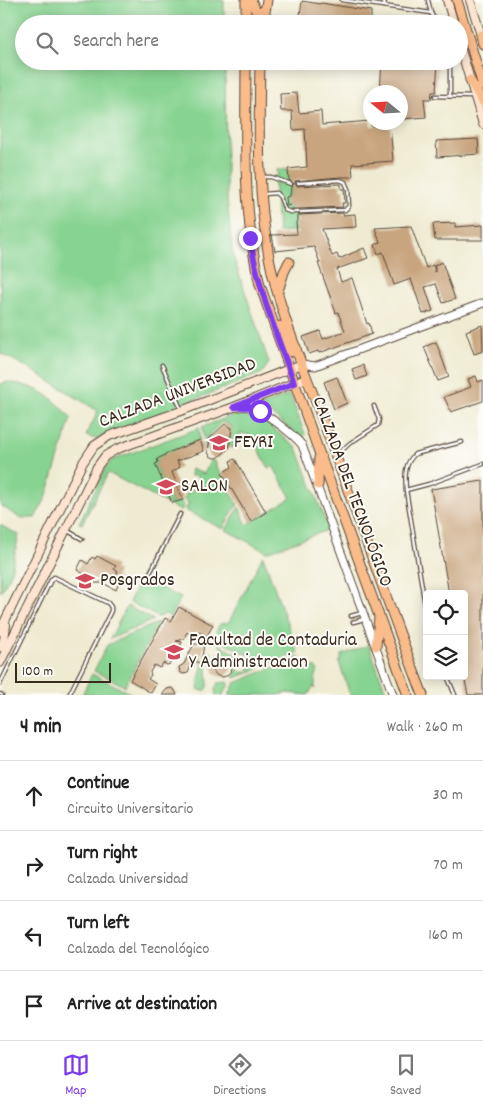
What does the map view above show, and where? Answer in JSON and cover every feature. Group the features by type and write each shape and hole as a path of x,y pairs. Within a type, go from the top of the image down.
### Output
{"main road":[{"path":"246,0 248,15"},
{"path":"252,0 256,11 261,13 267,10 267,0"},
{"path":"261,0 261,13"},
{"path":"447,0 451,15"},
{"path":"457,0 462,15"},
{"path":"470,0 482,38"},
{"path":"468,36 483,86"},
{"name":"CALZADA DEL TECNOLÓGICO","path":"246,70 247,209 253,258 265,301 408,695"},
{"path":"257,70 259,96"},
{"name":"CALZADA DEL TECNOLÓGICO","path":"260,70 262,197 266,242 278,294 306,378 423,695"},
{"path":"467,70 479,100 483,124"},
{"path":"278,294 289,262"},
{"path":"265,301 276,315 289,351 294,352 296,348"},
{"name":"CALZADA UNIVERSIDAD","path":"0,631 82,464 94,446 109,436 181,411 302,364"},
{"name":"CALZADA UNIVERSIDAD","path":"0,663 65,530 97,467 105,456 117,449 296,387 306,378"},
{"path":"296,387 305,389 316,412 321,415"},
{"path":"318,485 319,452"},
{"path":"335,497 348,493"},
{"path":"376,646 379,615"},
{"path":"0,647 4,640 7,618"}],"street":[{"path":"302,364 315,366 483,303"},
{"path":"306,378 315,366"},
{"path":"234,407 244,406 255,409 296,438 305,451 393,695"},
{"path":"38,554 50,560"}],"lane":[{"path":"342,0 430,13 428,0"},
{"path":"384,6 385,0"},
{"path":"450,70 450,96"},
{"path":"435,96 479,100"},
{"path":"261,177 271,177 291,184"},
{"path":"262,197 266,193 276,193 288,212 345,210 349,206 348,189 345,182 340,180 298,183"},
{"path":"162,365 181,411"},
{"path":"336,457 350,443 378,425 379,419 374,406"},
{"path":"423,593 406,490 406,470 415,454 462,442"},
{"path":"406,490 429,484 483,464"},
{"path":"150,573 180,514"},
{"path":"65,530 82,539"},
{"path":"0,684 54,577 108,603 111,607 111,611 69,695"},
{"path":"351,616 364,615"},
{"path":"354,622 364,615"},
{"path":"449,680 455,695"}],"green space":[{"path":"0,0 224,0 224,15 15,15 15,70 225,70 226,178 233,256 269,363 262,373 96,439 86,436 98,411 27,367 0,353"},
{"path":"288,169 291,191 289,192 290,196 286,197 286,205 290,205 290,211 297,211 298,219 293,219 296,222 296,231 278,232 274,176 278,176 277,170"},
{"path":"8,382 44,393 71,418 46,498 35,518 20,518 0,505 0,384"},
{"path":"288,395 291,397 305,434 303,439 261,406"},
{"path":"245,411 255,414 297,448 328,527 327,530 267,552 226,530 239,507 247,525 291,498 273,466 269,468 251,436 241,433 233,448 229,447 232,426 222,422 208,436 206,450 202,427"},
{"path":"199,428 200,440 165,454 157,459 158,463 155,464 172,503 180,501 184,505 181,511 108,473 82,524 79,523 106,467 112,460"},
{"path":"211,460 216,462 216,466 228,487 193,488 199,486 200,482 196,475 190,475 191,469 204,474"},
{"path":"229,489 238,505 223,529 185,510 189,503 184,500 186,494 192,490"},
{"path":"0,525 19,535 10,576 0,592"},
{"path":"263,556 298,653 268,665 223,642 216,631 220,624 229,622"},
{"path":"141,578 181,598 170,617 166,614 158,617 129,602"},
{"path":"127,606 153,620 110,639"},
{"path":"159,622 125,686 94,671 107,645"},
{"path":"218,644 242,657 236,661 220,655 219,653 222,654 225,651"},
{"path":"369,645 387,695 350,695 339,662 341,655"},
{"path":"210,650 213,658 207,666 208,686 203,691 198,689 198,684 204,660"},
{"path":"299,657 304,670 315,667 318,670 315,676 315,689 313,687 308,695 287,693 278,695 229,695 235,683"},
{"path":"246,659 259,666 258,669 235,678 237,668 242,673 248,671 250,665"},
{"path":"92,674 134,695 82,695"},
{"path":"228,682 229,684 223,695 216,695 215,689 218,683"}],"building":[{"path":"302,1 371,11 371,15 300,15"},
{"path":"381,70 437,70 436,92 432,92 431,99 424,99 426,117 408,118 408,85 380,85"},
{"path":"297,93 299,113 321,111 322,125 363,122 363,130 390,130 393,161 352,164 353,177 295,181 295,184 298,186 341,184 341,189 344,189 345,203 342,203 343,207 291,209 290,205 287,206 286,197 290,196 291,187 294,184 289,180 288,169 307,167 305,129 293,130 292,111 281,111 280,94"},
{"path":"478,139 479,154 437,157 436,141"},
{"path":"343,213 343,215 355,214 356,227 322,229 332,256 337,254 339,259 364,248 368,258 337,269 341,282 352,278 372,334 319,353 318,351 309,354 303,337 320,331 323,339 345,331 338,312 336,313 314,247 275,251 272,235 297,234 296,222 298,221 298,215"},
{"path":"455,223 455,227 483,225 483,240 435,240 433,224"},
{"path":"411,226 426,268 433,265 435,272 435,265 442,262 455,299 443,303 436,284 425,287 433,311 423,314 411,279 394,285 383,252 378,254 375,245 380,242 375,228"},
{"path":"482,325 483,351 474,354 466,331"},
{"path":"436,342 449,377 438,381 424,347"},
{"path":"363,365 367,376 356,380 352,369"},
{"path":"476,376 478,382 483,380 483,401 451,412 444,397 471,387 468,379"},
{"path":"337,377 347,403 334,409 324,382"},
{"path":"225,424 232,428 229,448 218,458 214,458 208,452 210,438"},
{"path":"200,440 204,451 177,461 180,467 172,472 183,500 172,503 155,464 158,463 157,459"},
{"path":"235,459 266,512 251,522 222,473 232,467 230,461"},
{"path":"483,481 483,695 468,695 465,680 468,680 468,590 448,590 431,489"},
{"path":"97,556 116,566 114,569 118,571 115,577 120,580 116,590 103,583 95,583 90,577 77,570 82,560 88,564 92,557 95,559"},
{"path":"179,607 213,625 207,636 197,631 192,636 187,632 184,639 176,641 182,642 175,656 171,654 170,664 163,663 160,668 154,665 148,679 156,684 151,693 130,680 165,618 171,621"},
{"path":"194,644 204,644 201,664 195,661 188,673 183,674 180,672 179,667 184,664"},
{"path":"222,659 228,662 231,668 228,674 222,677 216,674 213,668 216,662"},
{"path":"167,689 174,689 177,695 162,695"}],"place":[{"name":"FEYRI","path":"219,443"},
{"name":"SALON","path":"166,487"},
{"name":"Posgrados","path":"85,581"},
{"name":"Facultad de Contaduria Y Administracion","path":"174,652"}],"route":[{"path":"250,238 253,258 268,312 294,383 234,407 251,407 260,411"}]}
